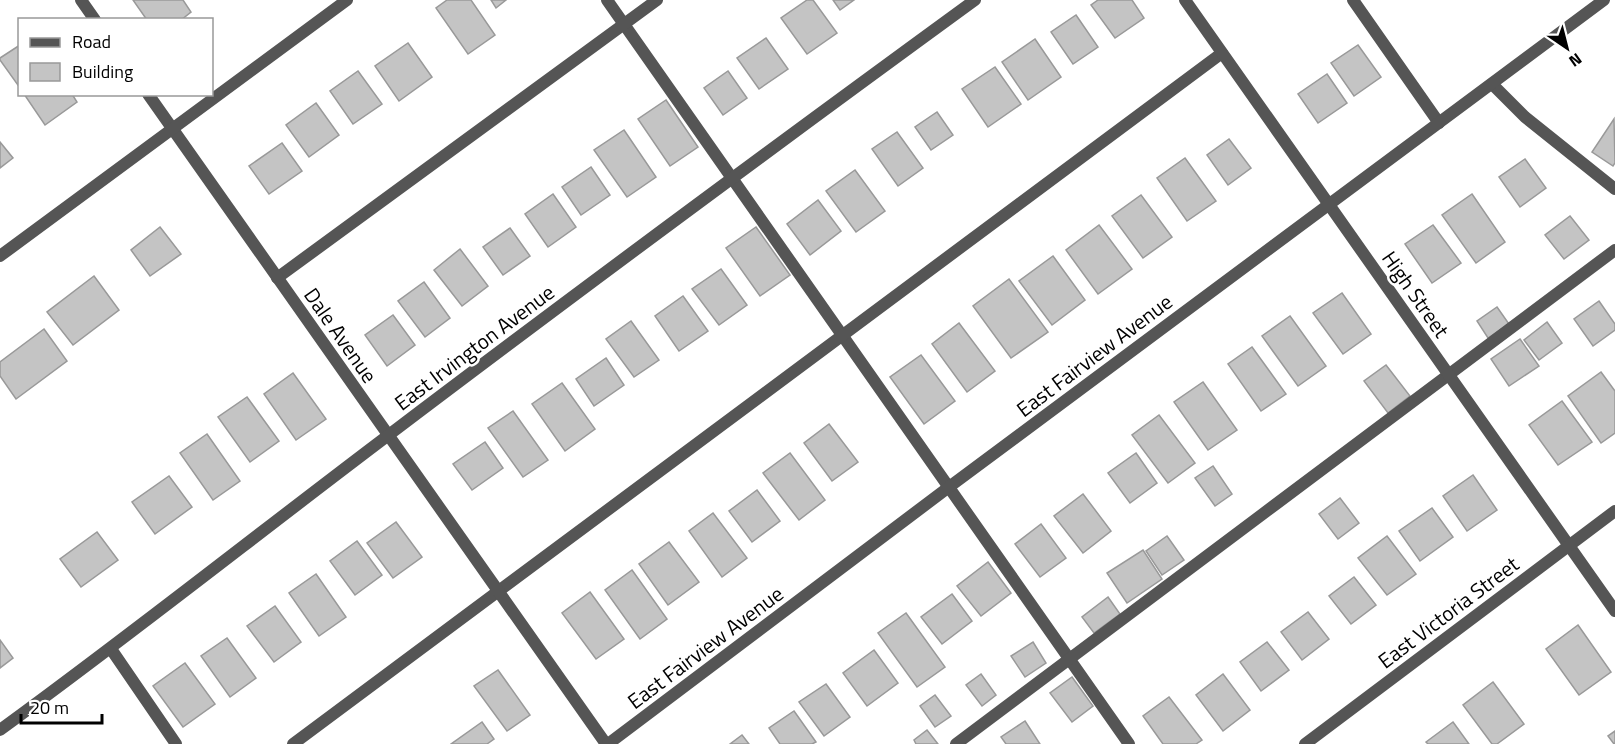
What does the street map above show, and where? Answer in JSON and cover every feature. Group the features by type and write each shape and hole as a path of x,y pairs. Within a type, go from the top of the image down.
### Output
{"street":[{"path":"81,0 94,18"},
{"path":"0,256 347,0"},
{"path":"607,0 1129,744"},
{"path":"277,278 657,0"},
{"name":"East Irvington Avenue","path":"0,730 111,649 388,435 732,177 975,0"},
{"name":"High Street","path":"1185,0 1615,611"},
{"path":"1353,0 1439,123"},
{"name":"East Fairview Avenue","path":"607,744 1604,0"},
{"path":"292,744 1222,53"},
{"path":"1492,84 1526,117 1615,189"},
{"name":"Dale Avenue","path":"149,96 607,744"},
{"path":"956,744 1615,250"},
{"name":"East Victoria Street","path":"1305,744 1615,511"},
{"path":"111,649 176,744"}],"building":[{"path":"133,0 183,0 191,12 184,18 146,18"},
{"path":"447,0 471,0 495,35 468,54 436,8"},
{"path":"491,0 506,0 496,8"},
{"path":"807,0 813,0 837,33 807,54 781,18"},
{"path":"833,0 854,0 840,10"},
{"path":"1098,0 1132,0 1144,18 1115,38 1091,5"},
{"path":"1076,15 1098,47 1073,64 1051,32"},
{"path":"766,38 788,69 759,89 737,58"},
{"path":"1035,39 1061,77 1028,100 1002,62"},
{"path":"408,43 432,77 399,101 375,66"},
{"path":"1358,45 1381,77 1354,96 1331,63"},
{"path":"18,46 18,85 0,60"},
{"path":"995,67 1021,104 988,127 962,89"},
{"path":"358,71 382,104 353,124 330,91"},
{"path":"728,71 747,98 723,115 704,88"},
{"path":"1327,74 1347,103 1318,123 1298,94"},
{"path":"25,96 73,96 77,102 45,125"},
{"path":"666,100 698,147 670,166 638,119"},
{"path":"316,103 339,135 309,157 286,125"},
{"path":"937,112 953,135 931,150 915,127"},
{"path":"1614,119 1615,163 1613,166 1592,152"},
{"path":"624,130 656,177 627,197 594,150"},
{"path":"897,132 923,168 898,186 872,149"},
{"path":"1229,139 1251,168 1228,185 1207,155"},
{"path":"0,142 13,158 0,168"},
{"path":"282,143 302,171 269,194 249,166"},
{"path":"1185,158 1216,201 1187,221 1157,178"},
{"path":"1525,159 1546,188 1520,207 1499,177"},
{"path":"591,167 610,195 581,215 562,187"},
{"path":"855,170 885,211 856,232 826,191"},
{"path":"553,194 576,227 548,247 525,214"},
{"path":"1472,194 1505,242 1476,263 1442,215"},
{"path":"1141,195 1172,237 1143,258 1112,216"},
{"path":"818,200 841,231 810,255 787,224"},
{"path":"1570,216 1589,240 1564,259 1545,235"},
{"path":"1099,225 1132,269 1098,294 1066,250"},
{"path":"1433,225 1461,263 1432,283 1405,244"},
{"path":"160,227 181,254 150,276 131,250"},
{"path":"756,227 790,275 760,296 726,248"},
{"path":"510,228 530,256 503,275 483,247"},
{"path":"460,249 488,286 462,306 434,270"},
{"path":"1053,256 1085,300 1052,325 1019,281"},
{"path":"721,269 747,305 719,325 692,289"},
{"path":"94,276 119,310 73,345 47,312"},
{"path":"1009,279 1048,332 1011,358 973,306"},
{"path":"424,282 450,318 425,337 398,301"},
{"path":"1342,293 1371,334 1343,354 1313,313"},
{"path":"683,296 708,331 679,351 655,316"},
{"path":"1599,301 1615,324 1615,330 1593,346 1574,319"},
{"path":"1497,307 1509,324 1488,338 1477,321"},
{"path":"393,315 415,345 387,366 365,335"},
{"path":"1290,316 1326,366 1298,386 1262,336"},
{"path":"631,321 659,360 634,377 606,339"},
{"path":"1547,322 1562,343 1539,360 1524,340"},
{"path":"959,323 995,371 967,392 932,344"},
{"path":"44,329 67,361 16,399 0,376 0,362"},
{"path":"1520,339 1539,366 1509,386 1491,359"},
{"path":"1252,347 1286,394 1261,411 1228,364"},
{"path":"921,355 955,401 924,424 890,377"},
{"path":"606,358 624,385 594,406 576,379"},
{"path":"1386,365 1410,396 1388,413 1364,381"},
{"path":"1601,372 1615,391 1615,433 1601,443 1568,396"},
{"path":"293,373 326,419 296,440 264,394"},
{"path":"1203,382 1237,430 1208,450 1174,402"},
{"path":"562,383 595,429 565,451 532,404"},
{"path":"247,397 279,441 250,462 218,417"},
{"path":"1562,401 1592,442 1558,465 1529,425"},
{"path":"513,411 548,460 523,477 488,428"},
{"path":"1159,415 1195,463 1168,483 1132,435"},
{"path":"829,424 858,462 832,481 804,443"},
{"path":"207,434 240,481 213,500 180,453"},
{"path":"485,442 503,468 472,490 453,464"},
{"path":"790,453 825,500 799,520 763,473"},
{"path":"1136,453 1157,483 1130,503 1108,473"},
{"path":"1213,466 1232,494 1215,506 1195,478"},
{"path":"1473,475 1497,510 1467,531 1443,496"},
{"path":"169,476 192,507 155,534 132,502"},
{"path":"757,490 780,521 752,542 729,511"},
{"path":"1083,494 1111,531 1083,553 1054,516"},
{"path":"1340,498 1359,523 1338,539 1319,514"},
{"path":"1432,508 1453,537 1420,561 1399,531"},
{"path":"713,513 747,558 722,577 689,531"},
{"path":"396,522 422,557 393,578 367,543"},
{"path":"1041,524 1066,558 1040,577 1015,544"},
{"path":"97,532 118,560 81,587 60,559"},
{"path":"1167,536 1184,560 1162,575 1146,551"},
{"path":"1387,536 1416,574 1387,595 1358,558"},
{"path":"357,541 382,575 355,595 330,561"},
{"path":"669,542 699,582 668,605 639,564"},
{"path":"1143,550 1162,579 1127,603 1107,573"},
{"path":"988,562 1011,593 981,616 957,586"},
{"path":"632,570 667,619 640,639 605,590"},
{"path":"316,574 346,617 319,636 289,593"},
{"path":"1354,577 1376,605 1351,624 1329,596"},
{"path":"590,592 624,639 596,659 562,613"},
{"path":"952,594 972,621 942,644 921,617"},
{"path":"1108,597 1120,614 1094,633 1082,617"},
{"path":"275,606 301,642 274,662 247,626"},
{"path":"1308,612 1329,639 1302,660 1281,632"},
{"path":"906,613 945,667 917,687 878,633"},
{"path":"1578,625 1611,672 1579,695 1546,649"},
{"path":"227,638 256,678 230,697 201,656"},
{"path":"0,640 13,658 0,668"},
{"path":"1033,642 1046,663 1025,677 1011,656"},
{"path":"1267,642 1289,670 1261,691 1240,662"},
{"path":"874,650 898,683 867,706 843,673"},
{"path":"185,663 215,704 183,727 153,686"},
{"path":"498,670 530,715 507,731 474,686"},
{"path":"981,674 996,695 982,706 966,685"},
{"path":"1223,674 1250,710 1223,731 1196,695"},
{"path":"1072,677 1093,706 1072,722 1050,693"},
{"path":"1493,682 1524,724 1497,744 1492,744 1463,705"},
{"path":"826,684 850,717 824,736 799,702"},
{"path":"935,695 951,716 935,727 920,706"},
{"path":"1169,697 1202,740 1196,744 1163,744 1143,716"},
{"path":"794,711 816,742 780,744 769,728"},
{"path":"1025,721 1040,744 1006,744 1001,737"},
{"path":"482,722 494,739 487,744 451,744"},
{"path":"1453,722 1469,744 1428,744 1426,742"},
{"path":"927,730 938,744 916,744 914,740"},
{"path":"1615,731 1615,744 1614,744 1608,736"},
{"path":"742,735 749,744 730,744"}]}
